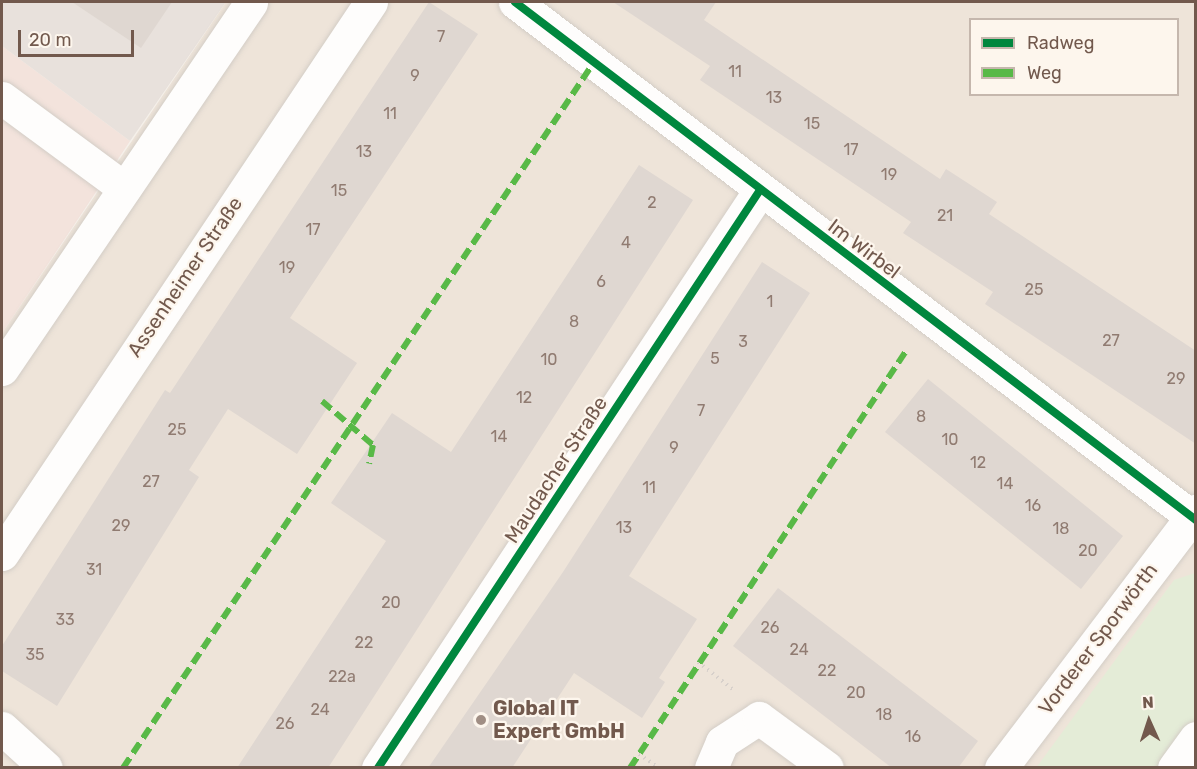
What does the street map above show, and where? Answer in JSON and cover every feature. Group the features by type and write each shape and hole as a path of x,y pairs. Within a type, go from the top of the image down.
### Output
{"street":[{"path":"2,369 251,2"},
{"name":"Assenheimer Straße","path":"2,554 371,2"},
{"name":"Im Wirbel","path":"515,2 760,190 1194,516"},
{"path":"2,98 124,188"},
{"name":"Maudacher Straße","path":"378,768 760,190"},
{"name":"Vorderer Sporwörth","path":"1001,768 1194,516"},
{"path":"711,768 722,742 759,718 826,768"},
{"path":"2,728 46,768"},
{"path":"1174,768 1196,738"}],"path":[{"path":"698,662 724,679"},
{"path":"639,754 659,768"}],"shaded area":[{"path":"2,2 226,2 130,141 2,46"},
{"path":"226,2 1195,2 1195,767 2,768 2,333"},
{"path":"2,46 130,141 2,333"}],"green space":[{"path":"1195,573 1195,724 1162,767 1036,768 1174,580"}],"building":[{"path":"72,2 172,2 141,48"},
{"path":"429,2 478,34 290,318 357,363 297,454 228,409 189,470 199,477 57,706 2,671 2,646 165,390 170,393"},
{"path":"613,2 716,2 704,20 940,179 946,169 997,202 989,214 1196,351 1196,444 985,304 993,292 903,233 911,222 700,80 710,66"},
{"path":"639,165 693,200 328,768 237,768 386,541 331,503 392,413 451,452"},
{"path":"762,262 810,293 629,576 697,619 659,678 665,682 642,718 574,673 512,768 428,768 563,572"},
{"path":"928,379 1123,536 1081,589 885,432"},
{"path":"778,588 978,741 958,768 892,768 733,646"}],"marked path":[{"path":"123,768 594,62"},
{"path":"630,768 905,352"},
{"path":"322,401 373,445 369,464"}],"cycle path":[{"path":"515,2 1196,520"},
{"path":"378,768 760,190"}],"place":[{"name":"Global IT Expert GmbH","path":"481,720"}]}
